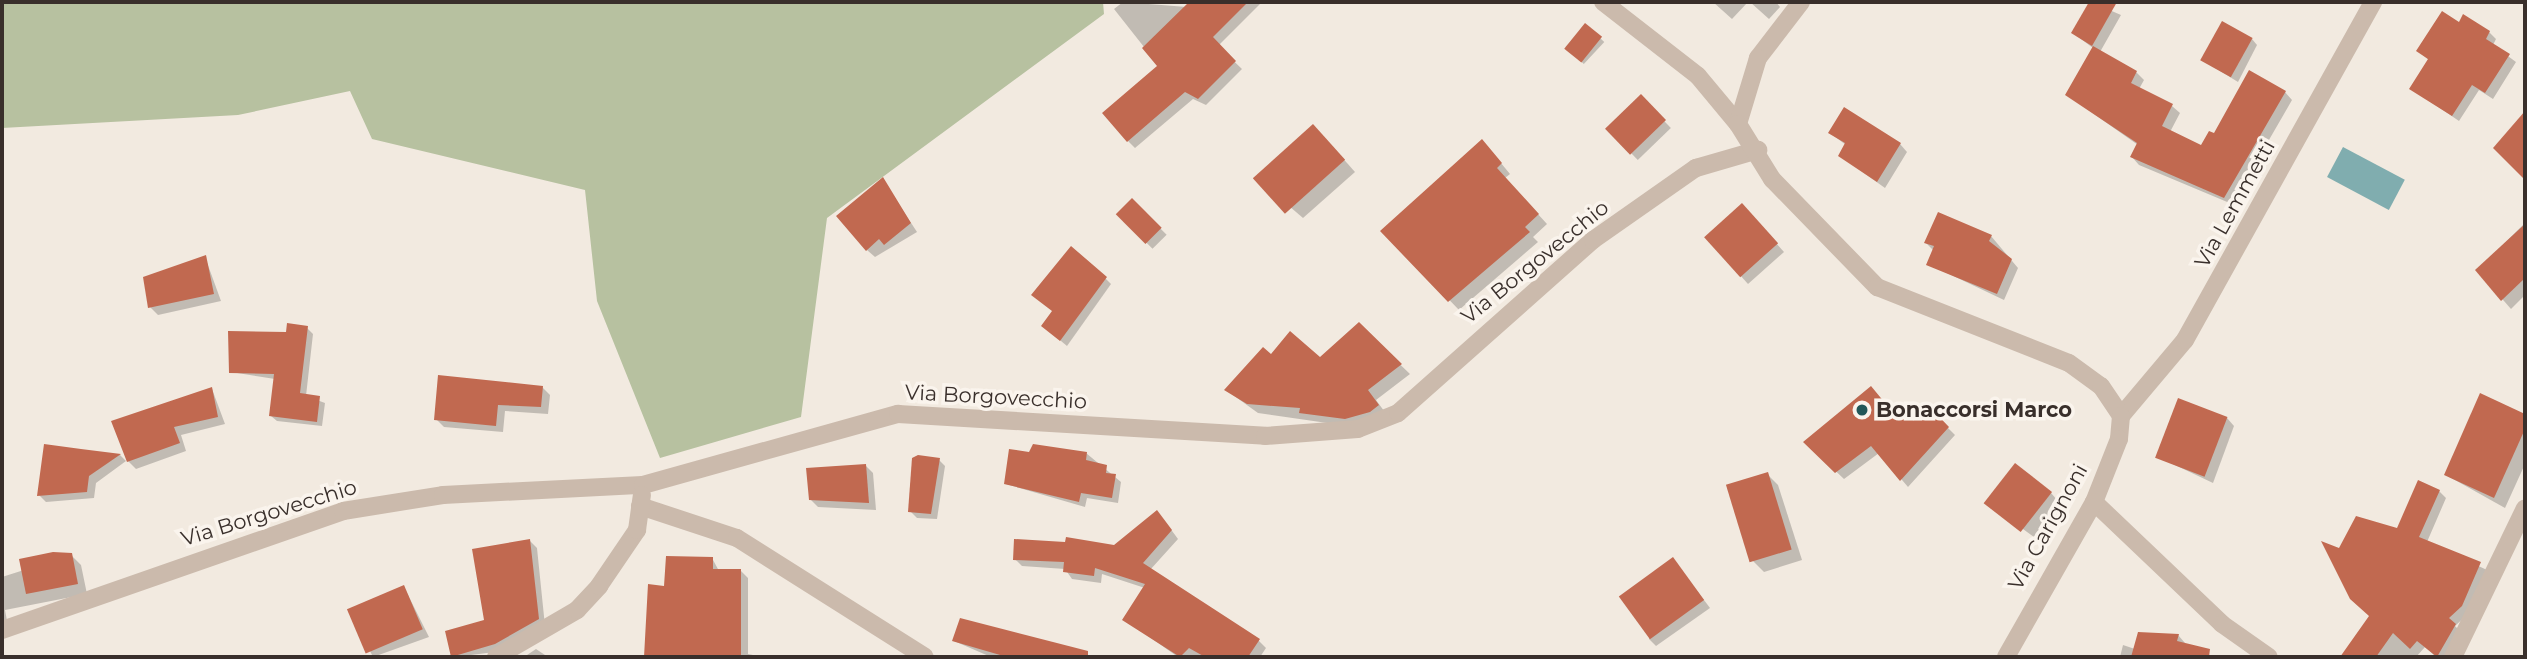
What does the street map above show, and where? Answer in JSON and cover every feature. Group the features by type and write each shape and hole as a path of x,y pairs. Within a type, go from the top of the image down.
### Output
{"street":[{"path":"1603,2 1698,76 1758,150 1772,179 1877,288 2068,363 2101,386 2121,416"},
{"path":"1738,124 1758,58 1801,2"},
{"name":"Via Lemmetti","path":"2121,416 2185,340 2373,2"},
{"name":"Via Borgovecchio","path":"2,630 343,510 443,495 643,485 898,414 1265,436 1358,429 1398,413 1592,240 1696,168 1758,150"},
{"name":"Via Carignoni","path":"2006,657 2094,502 2119,439 2121,416"},
{"path":"496,657 577,610 637,530 643,485"},
{"path":"2094,502 2221,624 2269,657"},
{"path":"640,506 737,538 925,657"},
{"path":"2453,657 2525,508"}],"green space":[{"path":"2,2 1103,2 1104,14 827,218 801,417 660,458 597,301 585,190 372,139 350,91 238,115 2,128"}],"water":[{"path":"2343,147 2405,180 2389,210 2327,177"}],"building":[{"path":"1189,2 1248,2 1213,37 1236,61 1198,99 1185,92 1127,142 1102,113 1157,66 1142,48"},
{"path":"2089,2 2117,2 2092,46 2071,33"},
{"path":"2442,11 2459,22 2463,14 2490,31 2486,39 2510,54 2485,93 2472,85 2452,116 2409,89 2428,59 2416,51"},
{"path":"2222,21 2253,38 2231,77 2200,60"},
{"path":"1585,23 1602,37 1581,62 1564,49"},
{"path":"2093,46 2137,71 2131,83 2173,104 2162,126 2201,145 2209,131 2214,133 2249,70 2286,91 2224,198 2130,157 2137,143 2065,95"},
{"path":"1641,94 1666,120 1630,155 1605,129"},
{"path":"1844,107 1901,143 1877,182 1838,156 1845,143 1828,133"},
{"path":"2525,111 2525,180 2493,148"},
{"path":"1313,124 1345,160 1285,214 1253,178"},
{"path":"1482,139 1502,163 1497,168 1539,214 1525,227 1530,232 1448,302 1380,231"},
{"path":"883,177 911,223 884,245 879,239 866,251 836,216"},
{"path":"1132,198 1162,228 1145,244 1116,214"},
{"path":"1742,203 1778,243 1740,277 1704,237"},
{"path":"1938,212 1992,235 1989,241 2012,259 1997,294 1926,265 1934,246 1924,243"},
{"path":"2525,224 2525,278 2501,301 2475,270"},
{"path":"1071,246 1107,277 1060,341 1041,326 1052,311 1031,295"},
{"path":"206,255 214,294 148,308 143,277"},
{"path":"1359,322 1402,364 1368,390 1379,405 1370,412 1345,419 1299,413 1300,408 1247,404 1224,390 1263,347 1271,354 1290,331 1320,357"},
{"path":"287,323 308,326 300,393 320,396 317,422 269,416 274,374 229,373 228,331 286,332"},
{"path":"438,375 543,386 541,407 498,405 496,426 434,420"},
{"path":"1871,386 1899,420 1926,403 1949,427 1900,481 1871,446 1835,473 1803,442"},
{"path":"212,387 218,417 174,427 180,443 127,462 111,421"},
{"path":"2480,393 2525,414 2525,429 2494,498 2444,475"},
{"path":"2178,398 2227,417 2205,477 2155,458"},
{"path":"44,444 121,454 89,476 87,492 37,496"},
{"path":"1033,444 1087,452 1086,460 1107,465 1106,473 1116,474 1112,498 1081,493 1079,502 1004,484 1009,449 1029,452"},
{"path":"918,455 940,458 931,514 908,512 912,458"},
{"path":"2015,463 2052,492 2021,532 1984,503"},
{"path":"866,464 869,503 809,500 806,468"},
{"path":"1768,472 1792,549 1750,562 1726,485"},
{"path":"2418,480 2440,490 2419,537 2481,562 2462,606 2449,618 2456,624 2437,657 2417,641 2410,649 2393,633 2376,657 2340,657 2369,616 2350,599 2321,541 2339,548 2356,516 2397,528"},
{"path":"1157,510 1172,530 1143,563 1260,639 1248,657 1205,657 1189,648 1180,657 1122,620 1145,584 1095,568 1094,576 1063,572 1064,562 1013,560 1014,539 1065,542 1066,537 1114,545"},
{"path":"530,539 539,619 495,644 451,657 445,631 484,620 472,549"},
{"path":"53,552 72,553 78,584 26,594 19,559"},
{"path":"666,556 713,557 713,569 741,569 741,657 644,657 648,584 664,586"},
{"path":"1673,557 1704,600 1650,639 1619,596"},
{"path":"404,585 423,629 366,653 347,609"},
{"path":"960,618 1088,651 1088,657 1007,657 952,641"},
{"path":"2138,632 2179,634 2177,641 2210,649 2209,657 2131,657"}],"place":[{"name":"Bonaccorsi Marco","path":"1862,410"}]}
